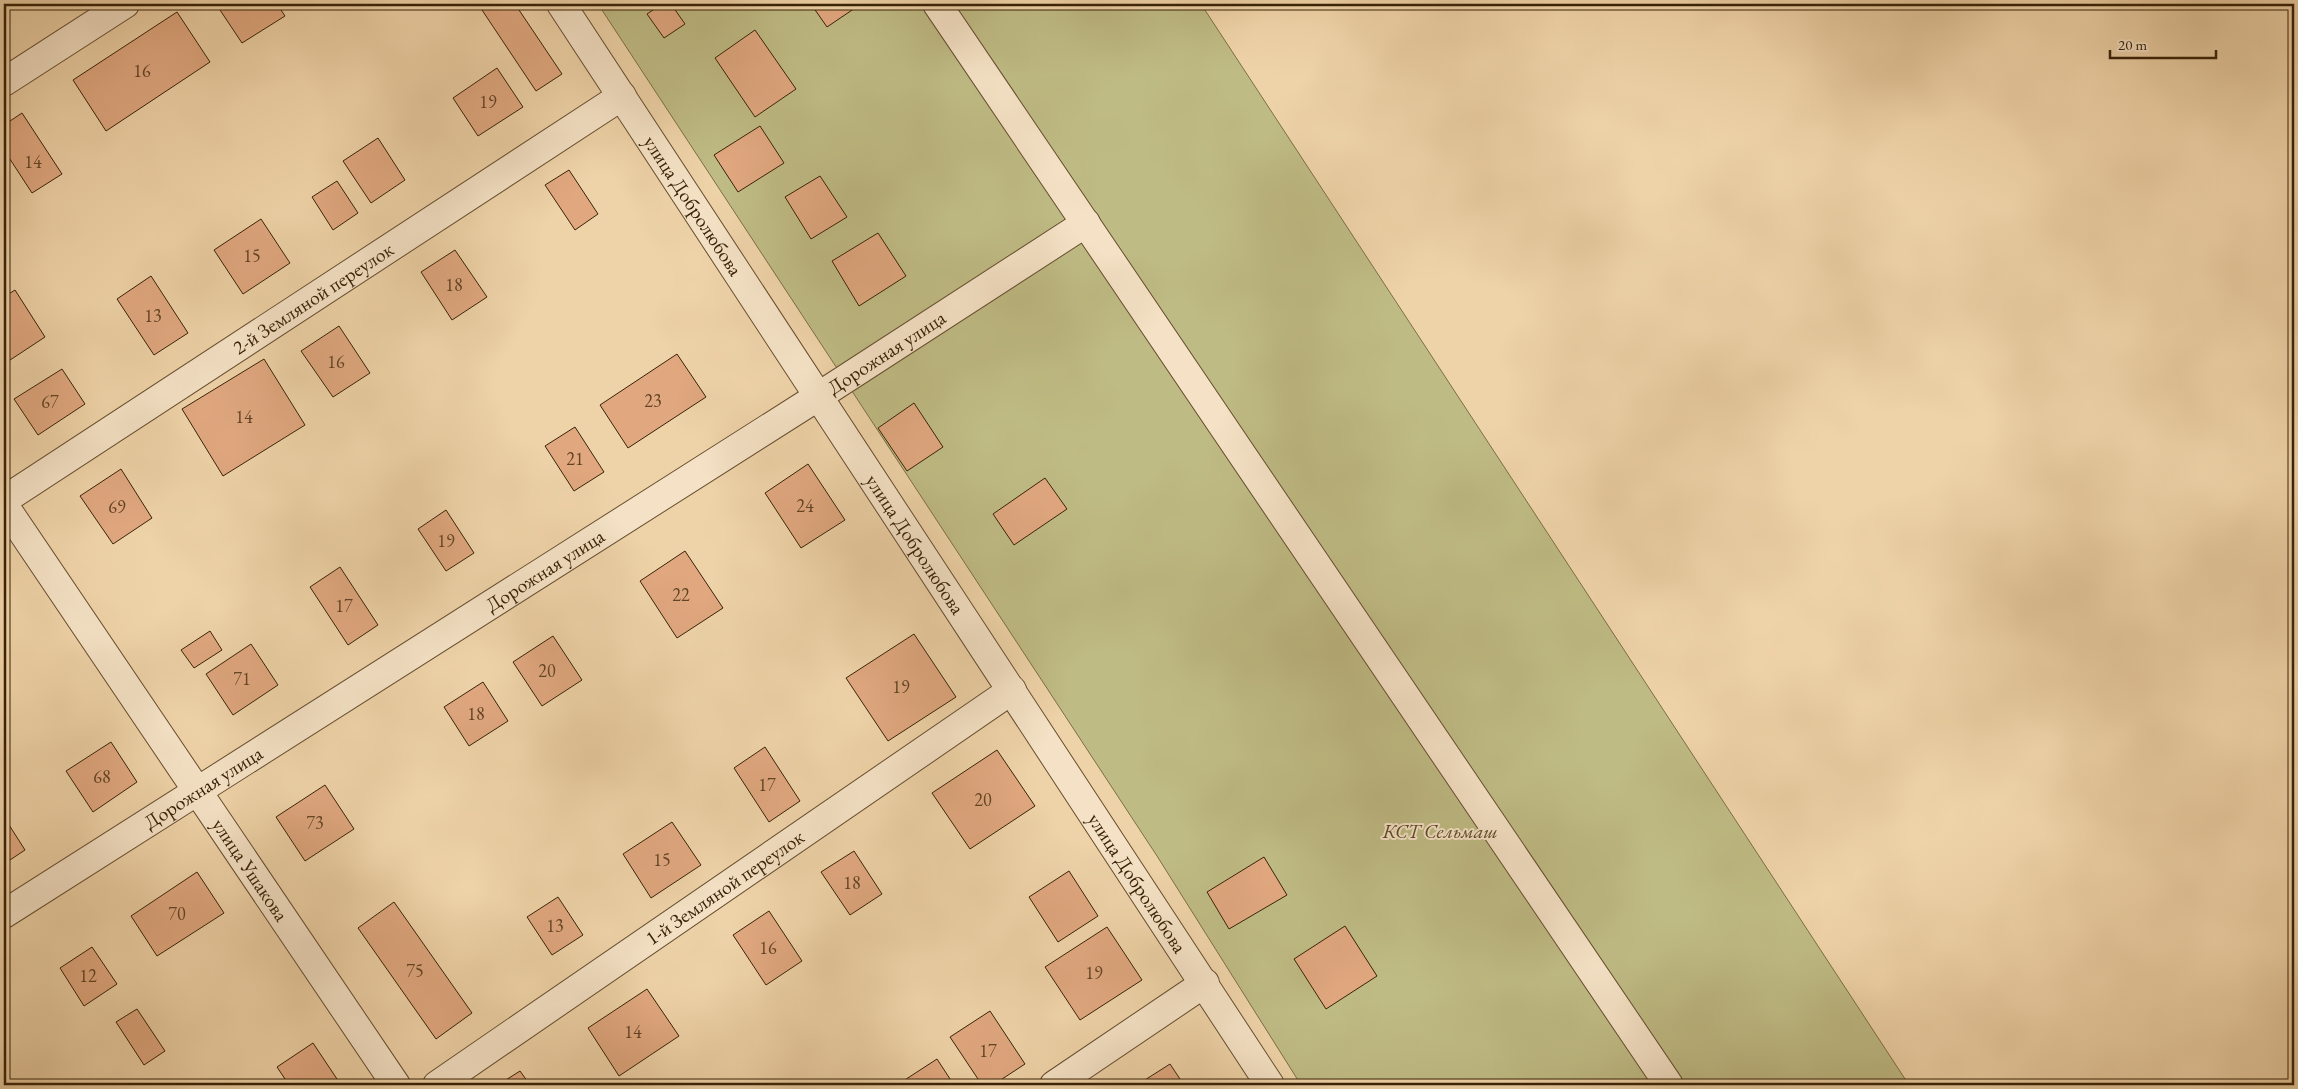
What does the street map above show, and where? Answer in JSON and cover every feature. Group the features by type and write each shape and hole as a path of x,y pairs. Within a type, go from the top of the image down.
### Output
{"street":[{"path":"4,82 125,4"},
{"name":"улица Добролюбова","path":"561,4 1205,983 1270,1085"},
{"path":"937,4 1669,1085"},
{"name":"2-й Земляной переулок","path":"4,500 622,96"},
{"name":"Дорожная улица","path":"4,914 819,396 1086,223"},
{"name":"улица Ушакова","path":"4,505 396,1085"},
{"name":"1-й Земляной переулок","path":"437,1085 1012,690"},
{"path":"1054,1085 1205,983"}],"green space":[{"name":"КСТ Сельмаш","path":"598,4 1201,4 1909,1085 1301,1085 1157,856"}],"building":[{"path":"216,4 277,4 285,16 242,43"},
{"path":"478,4 515,4 562,74 536,91"},
{"path":"662,4 671,4 685,24 664,38 647,14"},
{"path":"811,4 861,4 827,27"},
{"path":"177,12 210,62 106,131 73,80"},
{"path":"755,30 796,89 755,117 715,58"},
{"path":"497,68 523,107 478,136 453,98"},
{"path":"22,113 62,174 32,193 4,150 4,125"},
{"path":"760,126 784,163 738,192 714,155"},
{"path":"378,138 405,180 371,203 343,161"},
{"path":"569,170 598,214 575,230 545,185"},
{"path":"820,176 847,217 811,239 785,197"},
{"path":"337,181 358,213 333,230 312,197"},
{"path":"261,219 290,263 243,294 214,250"},
{"path":"878,233 906,276 859,306 832,261"},
{"path":"455,250 487,297 452,320 421,272"},
{"path":"151,276 188,333 154,355 117,299"},
{"path":"15,290 45,337 4,364 4,297"},
{"path":"339,326 370,373 333,397 301,351"},
{"path":"677,354 706,397 628,448 600,405"},
{"path":"264,359 305,425 223,476 182,409"},
{"path":"62,369 85,404 38,435 14,399"},
{"path":"914,403 943,447 907,471 878,428"},
{"path":"575,427 604,472 574,491 545,446"},
{"path":"808,464 845,520 801,548 765,493"},
{"path":"121,469 152,518 113,544 80,496"},
{"path":"1045,478 1067,509 1014,545 993,514"},
{"path":"446,510 474,553 446,571 418,529"},
{"path":"685,551 723,608 677,638 640,581"},
{"path":"340,567 378,625 348,645 310,587"},
{"path":"210,631 222,650 194,668 181,650"},
{"path":"914,634 956,697 888,741 846,678"},
{"path":"553,636 582,680 542,706 513,662"},
{"path":"251,644 278,685 233,715 206,674"},
{"path":"483,682 508,721 469,746 444,707"},
{"path":"111,742 137,782 93,812 66,771"},
{"path":"765,747 800,801 769,822 734,768"},
{"path":"997,750 1035,806 970,849 932,793"},
{"path":"325,785 354,829 305,861 276,817"},
{"path":"4,817 25,850 4,864"},
{"path":"672,822 701,865 651,898 623,854"},
{"path":"854,851 882,894 850,915 821,872"},
{"path":"1264,857 1287,895 1229,929 1207,892"},
{"path":"1069,871 1098,916 1058,942 1029,897"},
{"path":"197,872 224,913 157,956 131,916"},
{"path":"558,897 583,935 552,955 527,917"},
{"path":"394,902 472,1013 436,1039 358,928"},
{"path":"769,911 802,961 766,985 733,935"},
{"path":"1345,926 1377,976 1326,1009 1294,959"},
{"path":"1107,927 1142,980 1080,1020 1045,967"},
{"path":"92,947 117,984 84,1006 60,968"},
{"path":"647,989 679,1036 619,1076 588,1028"},
{"path":"137,1009 165,1051 144,1065 116,1022"},
{"path":"990,1011 1025,1064 993,1085 982,1085 950,1037"},
{"path":"313,1043 341,1085 289,1085 277,1067"},
{"path":"937,1059 954,1085 897,1085"},
{"path":"1170,1064 1184,1085 1137,1085"},
{"path":"520,1071 530,1085 498,1085"}]}
